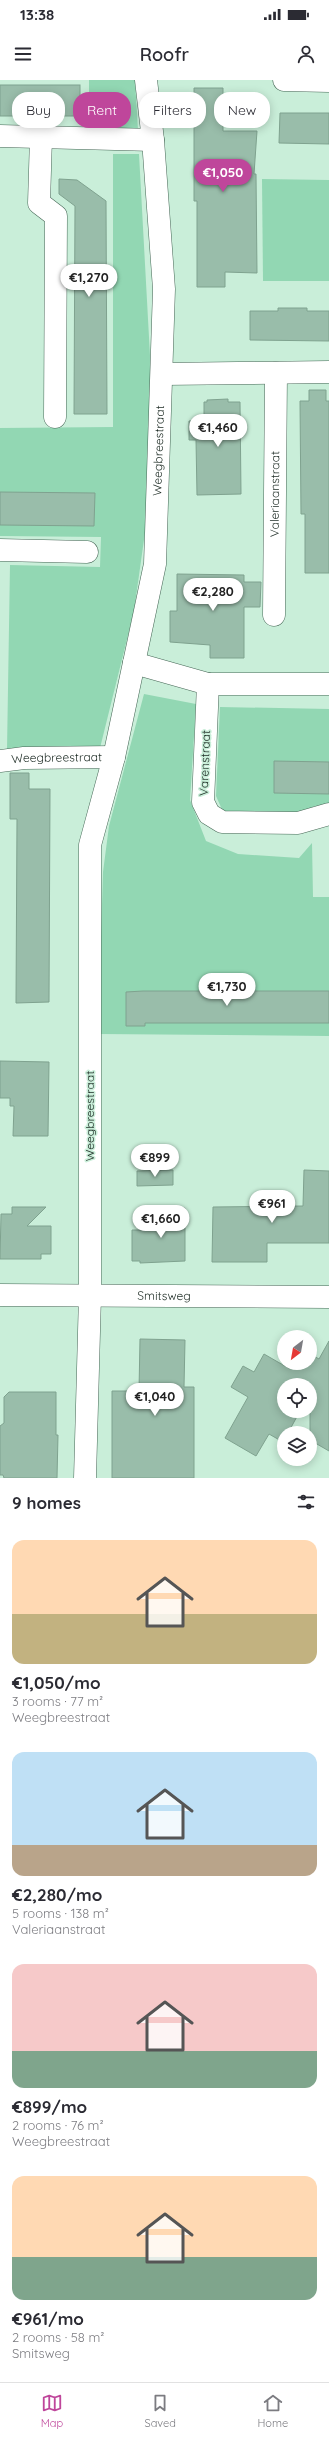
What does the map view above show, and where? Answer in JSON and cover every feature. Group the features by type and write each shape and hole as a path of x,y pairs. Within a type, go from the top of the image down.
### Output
{"street":[{"name":"Weegbreestraat","path":"85,1478 90,1295 90,845 114,757 155,564 164,289 153,140 146,80"},
{"path":"284,80 329,81"},
{"path":"0,136 153,140"},
{"path":"41,137 39,203 56,216 55,417"},
{"path":"162,374 329,372"},
{"name":"Valeriaanstraat","path":"274,615 276,373"},
{"path":"0,550 87,552"},
{"path":"134,663 208,684 329,684"},
{"name":"Varenstraat","path":"208,684 203,802 209,814 222,822 298,823 329,814"},
{"name":"Weegbreestraat","path":"0,761 24,758 114,757"},
{"name":"Smitsweg","path":"0,1295 329,1297"}],"green space":[{"path":"89,80 135,80 138,130 114,128 131,128 131,92 89,92"},
{"path":"113,154 139,154 154,429 148,511 134,611 100,748 7,750 10,565 100,567 101,537 0,536 0,428 113,427"},
{"path":"262,179 329,180 329,281 263,281"},
{"path":"144,694 196,704 190,800 206,841 238,854 299,858 312,843 313,897 329,897 329,1036 98,1034 103,872 109,826"},
{"path":"220,707 329,709 329,805 314,806 304,815 224,814 216,796"}],"building":[{"path":"0,85 80,85 80,92 73,92 73,116 65,116 65,92 12,92 12,116 0,116"},
{"path":"194,88 223,88 223,92 214,92 214,128 223,128 223,131 257,131 254,174 256,174 257,273 225,272 225,287 197,287 197,201 194,201 194,128 206,128 206,92 194,92"},
{"path":"280,113 329,113 329,144 279,143"},
{"path":"59,179 77,180 106,201 107,414 74,414 75,206 59,194"},
{"path":"278,308 307,308 307,311 329,311 329,341 250,340 250,311 278,311"},
{"path":"309,390 326,390 326,401 329,401 329,573 305,573 305,514 301,514 300,401 309,401"},
{"path":"228,399 228,402 240,402 241,494 197,495 196,440 189,440 189,421 204,420 204,402 207,402 207,400"},
{"path":"0,492 95,493 94,526 0,525"},
{"path":"177,574 244,575 244,582 261,582 260,607 244,607 244,658 210,658 210,645 170,642 170,611 177,611"},
{"path":"274,761 329,762 329,794 274,793"},
{"path":"10,773 29,773 29,789 50,789 49,1002 16,1003 17,819 10,819"},
{"path":"329,991 329,1023 145,1023 145,1026 126,1026 126,992"},
{"path":"0,1061 49,1062 48,1136 13,1136 14,1106 10,1106 10,1098 0,1098"},
{"path":"173,1170 173,1185 137,1186 137,1171"},
{"path":"304,1170 329,1171 329,1243 267,1243 267,1262 212,1262 213,1207 303,1206"},
{"path":"12,1207 46,1207 27,1226 51,1226 51,1254 41,1254 41,1259 0,1259 1,1214 12,1214"},
{"path":"163,1208 185,1208 185,1261 140,1263 140,1261 132,1261 132,1230 142,1230 142,1221 163,1221"},
{"path":"140,1339 185,1340 184,1387 194,1387 194,1478 112,1478 112,1391 139,1391"},
{"path":"329,1341 329,1451 317,1444 317,1426 310,1426 310,1418 317,1418 317,1378 277,1378 277,1418 296,1418 292,1426 277,1426 277,1439 269,1434 256,1456 225,1438 248,1397 231,1387 243,1366 254,1372 264,1354 277,1362 277,1370 317,1370 317,1358 319,1359"},
{"path":"9,1392 56,1392 56,1435 58,1435 57,1478 4,1478 3,1475 0,1475 0,1426 4,1423 4,1397"}]}
